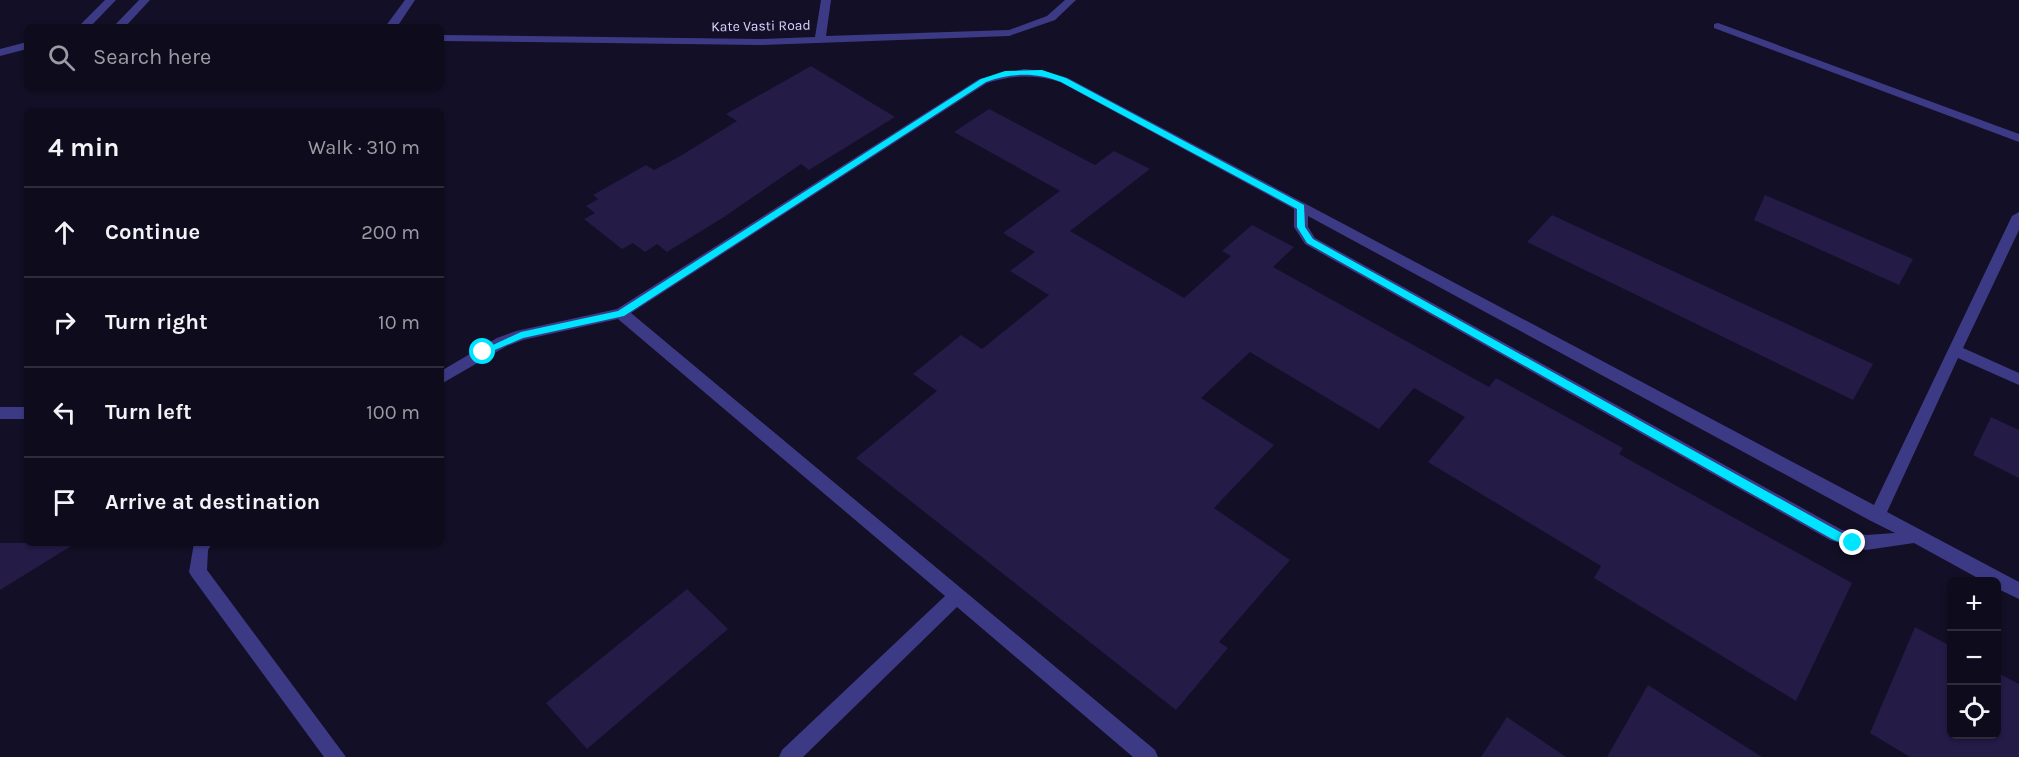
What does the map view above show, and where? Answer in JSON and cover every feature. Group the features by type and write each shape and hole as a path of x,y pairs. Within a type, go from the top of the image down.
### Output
{"street":[{"path":"87,24 111,0"},
{"path":"121,24 145,0"},
{"path":"393,24 410,0"},
{"path":"820,40 826,0"},
{"name":"Kate Vasti Road","path":"444,38 761,42 1009,33 1039,26 1064,9 1071,0"},
{"path":"1718,26 2019,138"},
{"path":"0,41 21,46"},
{"path":"0,53 21,46"},
{"path":"444,376 502,342 521,335 621,313 983,81 1005,73 1042,72 1064,80 2019,591"},
{"path":"1301,207 1301,227 1310,241 1836,535 1853,543 1871,545 1916,536"},
{"path":"1877,516 2019,216"},
{"path":"621,313 1148,757"},
{"path":"1954,350 2019,379"},
{"path":"0,413 24,413"},
{"path":"202,546 198,572 336,757"},
{"path":"789,757 957,596"}],"building":[{"path":"811,66 895,117 809,170 801,164 724,217 667,252 657,244 645,252 633,243 622,249 584,219 595,213 586,206 598,199 593,195 646,165 654,170 677,158 737,121 726,114"},
{"path":"989,109 1095,165 1114,151 1150,169 1070,231 1184,298 1231,256 1222,251 1252,225 1294,247 1273,267 1489,387 1496,378 1623,448 1619,454 1852,583 1796,701 1594,578 1601,566 1428,462 1465,417 1414,388 1379,429 1250,352 1201,398 1274,445 1214,508 1290,560 1219,642 1228,648 1176,710 856,458 937,391 913,374 961,335 982,349 1049,295 1010,271 1035,252 1003,233 1060,191 954,132"},
{"path":"1765,195 1913,259 1899,285 1754,220"},
{"path":"1552,215 1873,364 1853,400 1527,242"},
{"path":"1991,417 2019,430 2019,478 1973,455"},
{"path":"0,543 24,543 24,546 71,546 0,590"},
{"path":"687,589 728,629 587,749 546,703"},
{"path":"1915,627 1947,644 1947,739 2001,739 2001,675 2019,684 2019,757 1910,757 1870,733"},
{"path":"1648,685 1762,757 1607,757"},
{"path":"1507,717 1566,757 1481,757"}],"route":[{"path":"483,352 521,335 621,313 983,81 1005,73 1042,72 1064,80 1301,207 1301,227 1305,236 1326,251 1853,543"}]}
